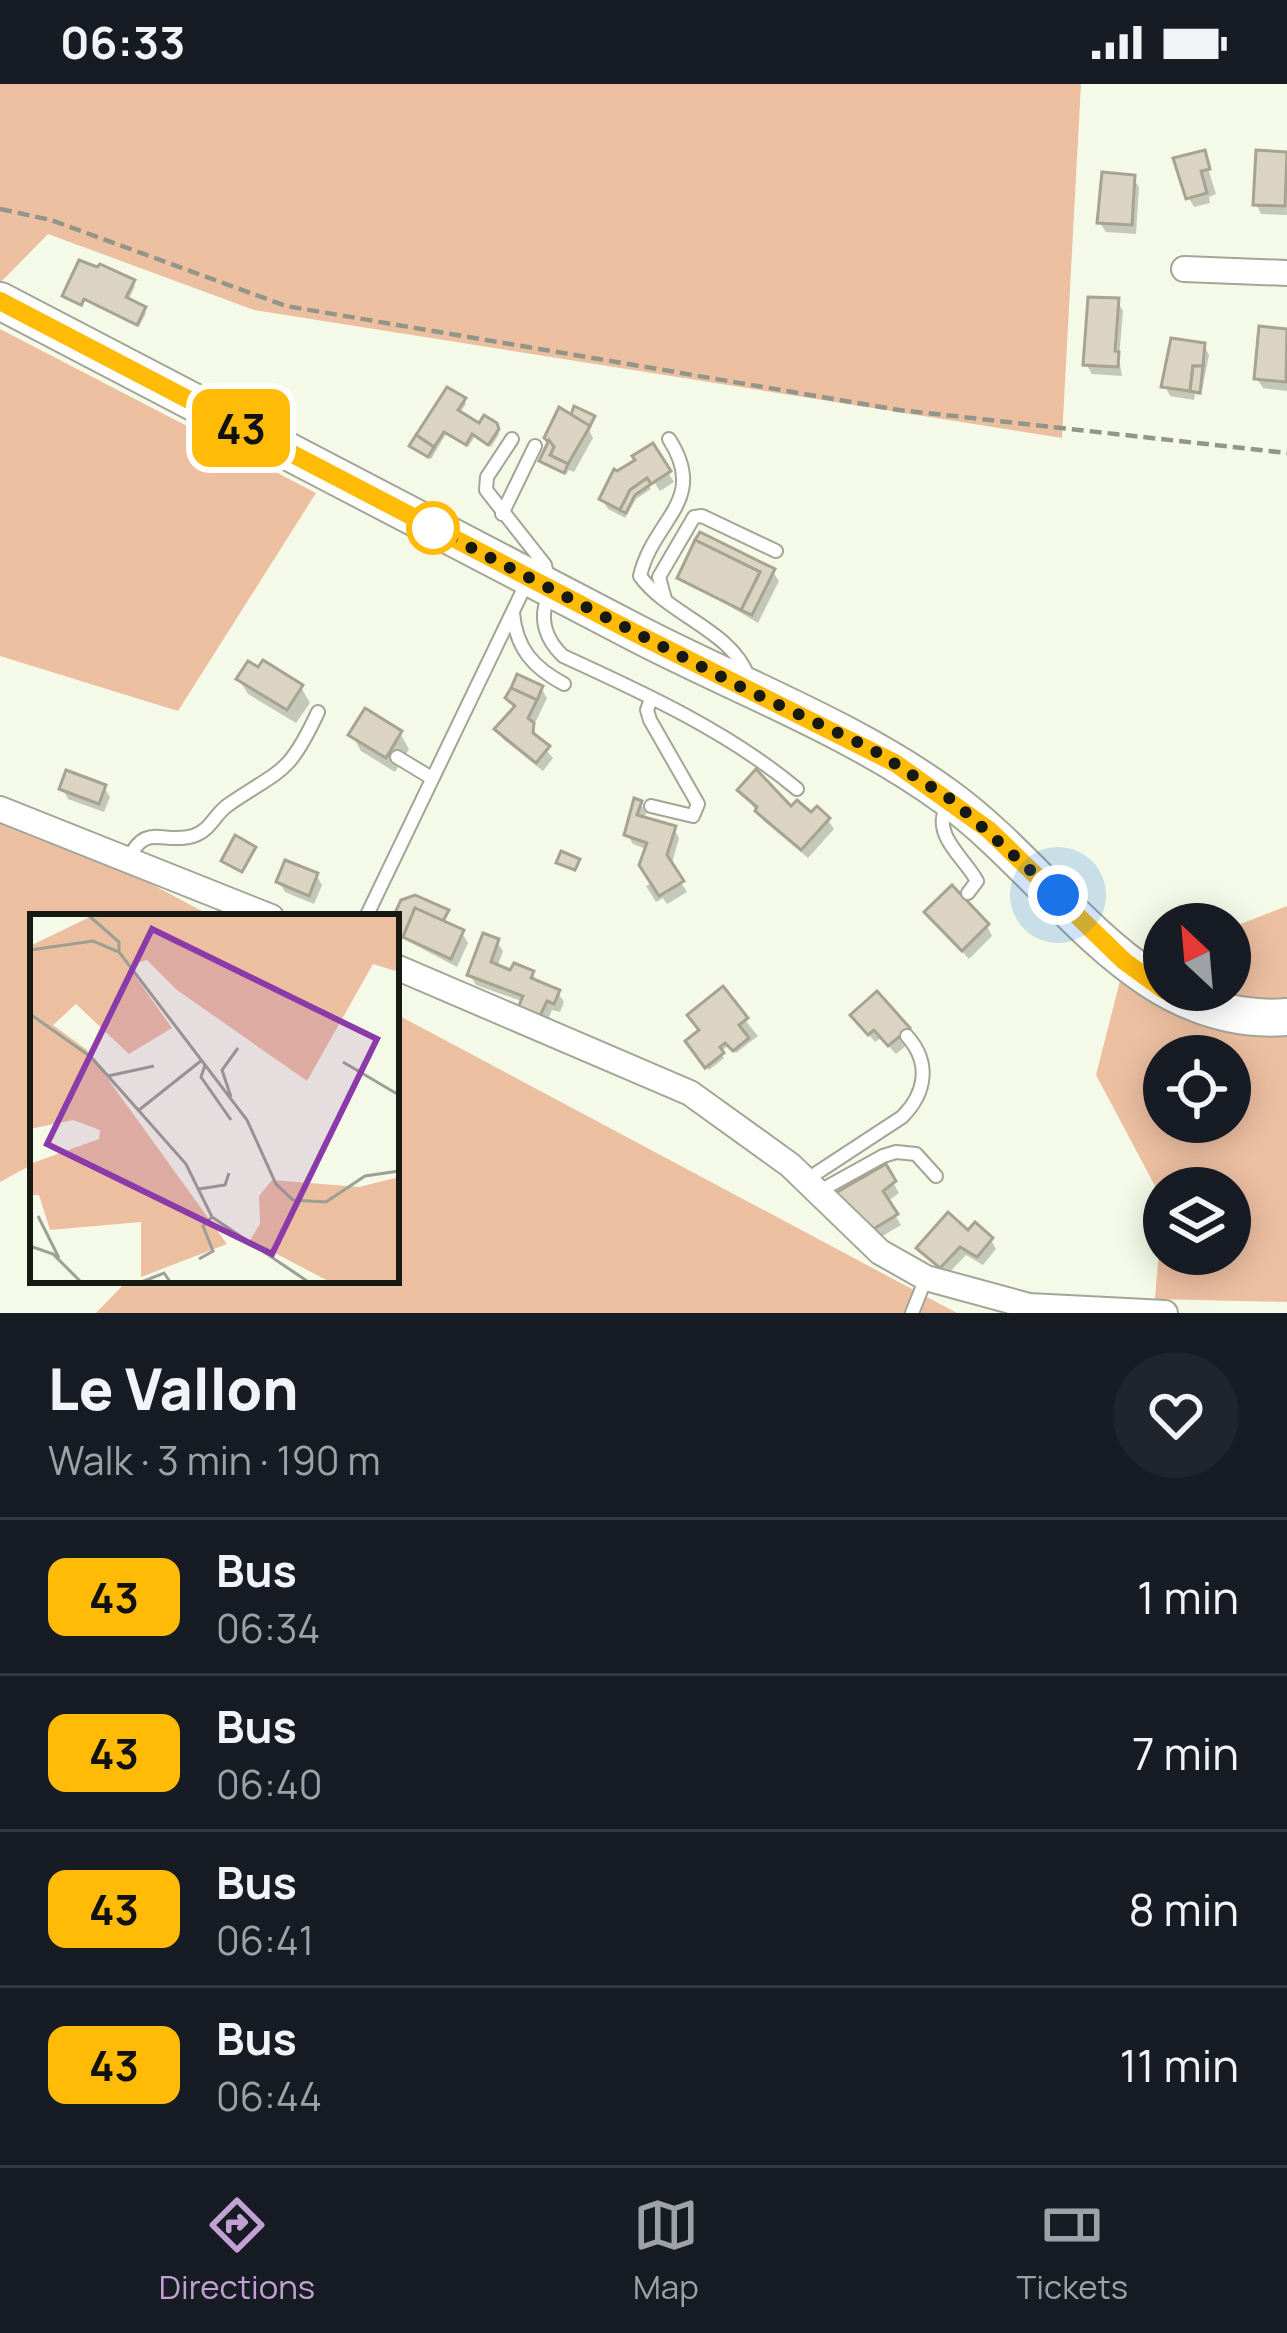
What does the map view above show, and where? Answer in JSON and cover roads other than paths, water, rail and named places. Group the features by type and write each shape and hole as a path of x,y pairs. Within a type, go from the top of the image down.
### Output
{"main road":[{"path":"0,301 743,688 870,748 952,800 1150,982 1221,1013 1287,1017"}],"street":[{"path":"1184,269 1287,273"},
{"path":"0,809 263,914"},
{"path":"399,968 690,1093 771,1150 880,1252 926,1278 1024,1309 1165,1313"}],"lane":[{"path":"368,914 513,612 549,577 545,565 486,490 487,478 512,439"},
{"path":"669,439 683,461 683,490 640,576 743,663 748,677 743,688"},
{"path":"502,514 536,446"},
{"path":"669,605 659,589 659,577 694,517 776,551"},
{"path":"542,584 543,619 553,647 563,656 763,761 797,789"},
{"path":"513,612 528,657 538,670 564,684"},
{"path":"650,699 650,720 698,804 693,815 651,806"},
{"path":"128,860 142,839 193,836 207,829 227,806 273,779 299,751 318,712"},
{"path":"397,757 430,777"},
{"path":"952,800 943,812 942,828 977,880 968,893"},
{"path":"811,1187 915,1103 923,1087 922,1063 908,1036"},
{"path":"811,1187 896,1152 916,1154 936,1176"},
{"path":"912,1313 926,1278"}]}
